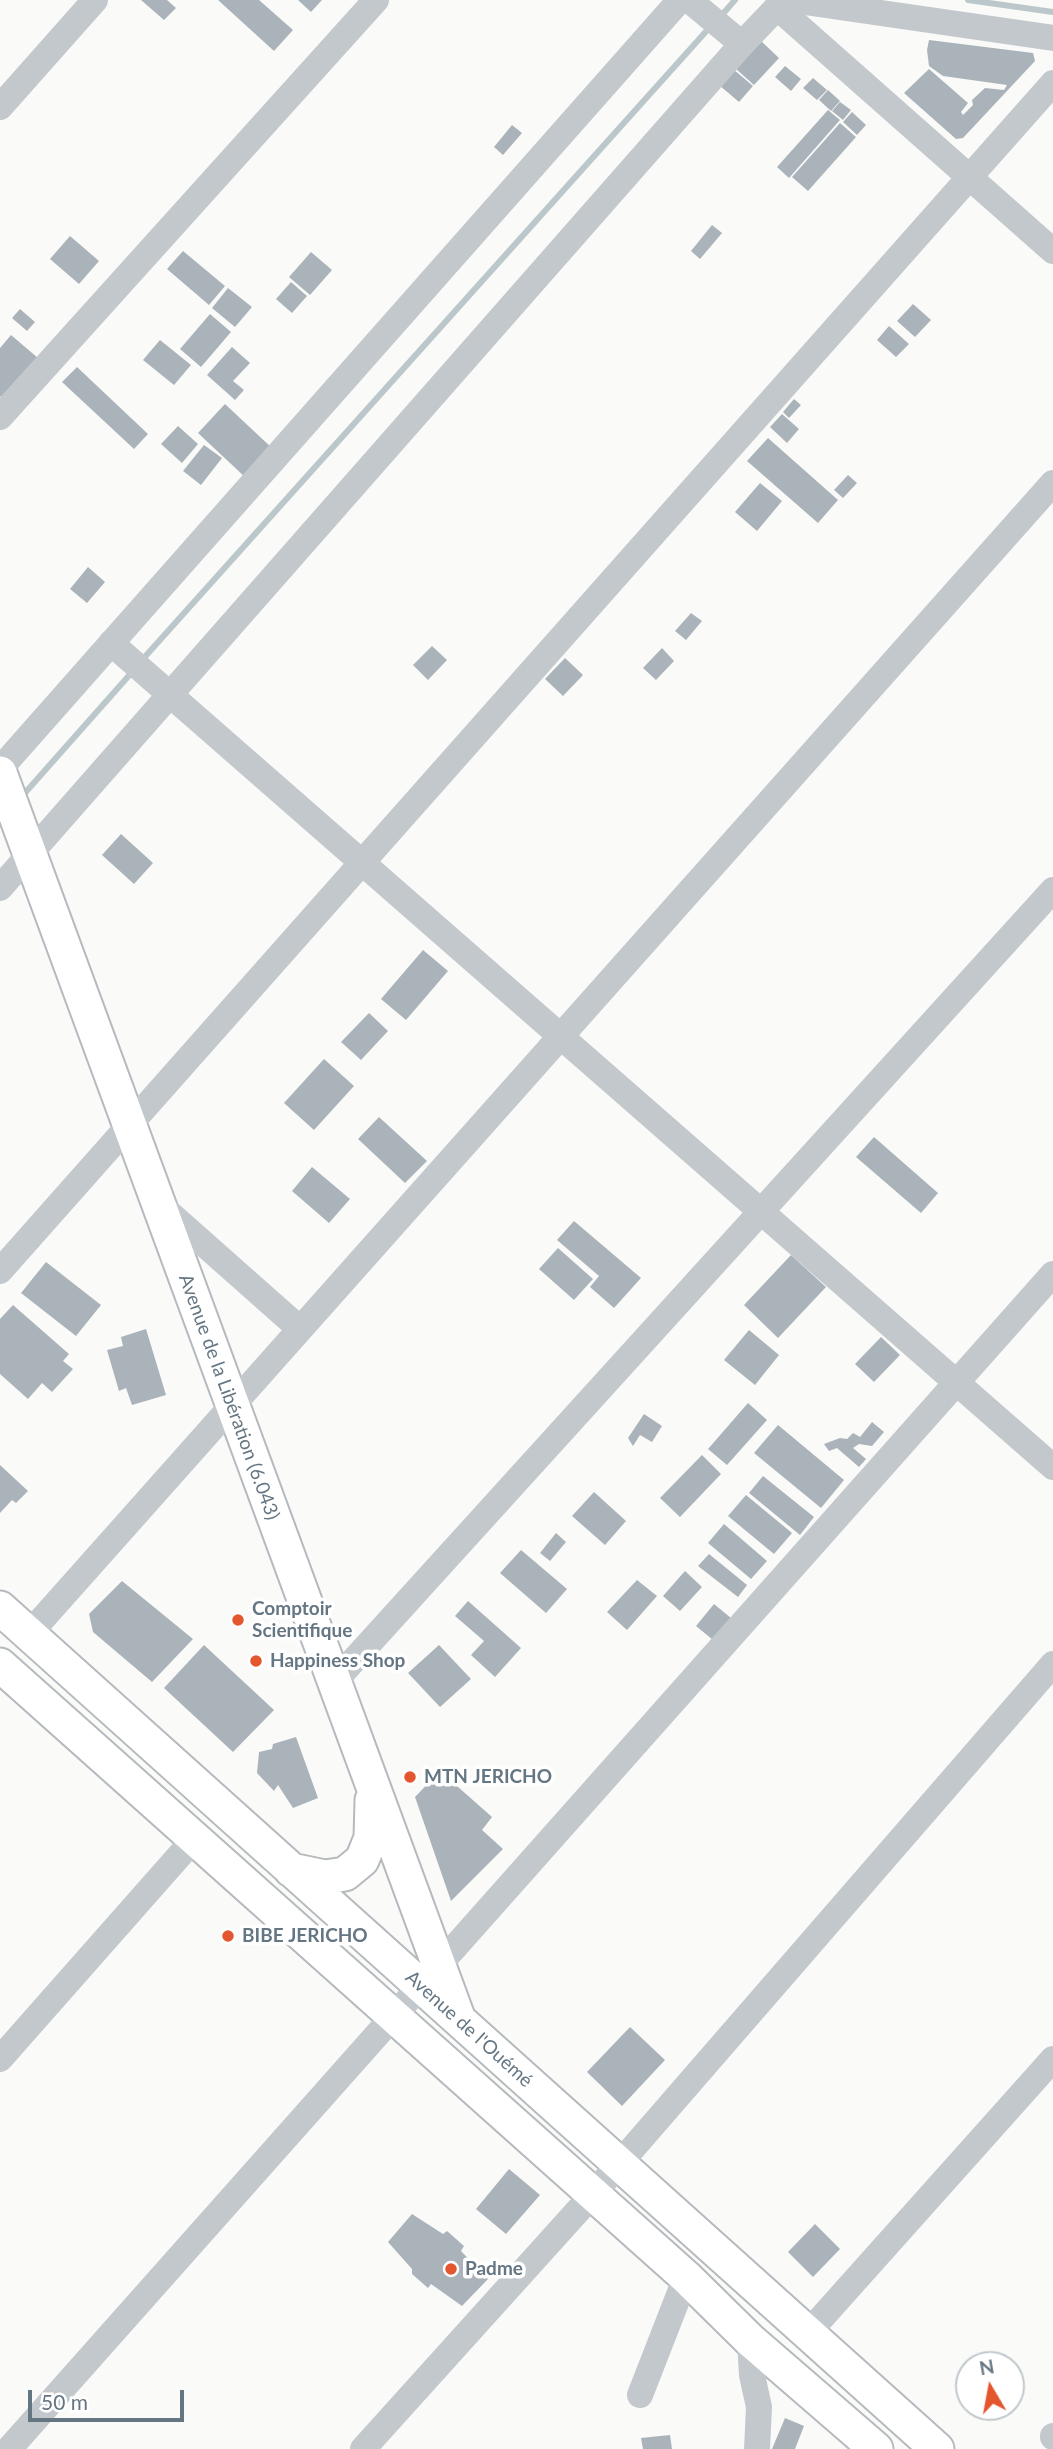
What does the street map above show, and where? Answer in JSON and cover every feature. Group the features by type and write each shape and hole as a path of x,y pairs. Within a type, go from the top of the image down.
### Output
{"main road":[{"name":"Avenue de la Libération (6.043)","path":"0,771 373,1787 429,1975 459,2020"},
{"name":"Avenue de l'Ouémé","path":"0,1608 291,1870 429,1975"},
{"path":"1,1668 686,2277 750,2340 867,2446"},
{"path":"291,1870 325,1877 345,1874 362,1860 371,1838 373,1787"},
{"name":"Avenue de l'Ouémé","path":"459,2020 937,2449"}],"street":[{"path":"0,107 95,0"},
{"path":"0,417 376,0"},
{"path":"0,771 119,650 688,2 737,39"},
{"path":"784,3 1053,251"},
{"path":"0,888 30,855 160,685 737,39 784,3 1053,38"},
{"path":"0,1271 1053,83"},
{"path":"29,1634 1053,483"},
{"path":"119,650 1053,1467"},
{"path":"334,1682 1053,890"},
{"path":"158,1204 300,1329"},
{"path":"9,2449 1053,1274"},
{"path":"363,2449 593,2194 1053,1664"},
{"path":"0,2059 195,1838"},
{"path":"808,2333 1053,2059"},
{"path":"640,2395 686,2277"},
{"path":"750,2340 752,2375 759,2407 757,2449"}],"building":[{"path":"141,0 167,0 176,8 164,20"},
{"path":"218,0 259,0 293,30 274,51"},
{"path":"298,0 322,0 311,12"},
{"path":"760,40 779,58 754,85 735,68"},
{"path":"929,40 1033,53 1035,61 963,138 956,139 904,93 929,69 968,103 961,112 963,115 973,105 972,100 985,88 1004,90 1007,85 943,76 929,66"},
{"path":"785,66 801,79 791,91 775,77"},
{"path":"733,69 753,86 739,102 719,85"},
{"path":"813,78 827,90 817,100 803,88"},
{"path":"828,90 840,101 831,111 819,100"},
{"path":"840,102 851,110 843,120 832,111"},
{"path":"828,110 840,120 789,178 777,167"},
{"path":"852,112 866,125 857,135 843,122"},
{"path":"840,123 856,137 808,191 792,177"},
{"path":"512,125 522,133 503,155 494,147"},
{"path":"712,225 722,233 700,259 691,251"},
{"path":"70,236 99,261 79,284 50,259"},
{"path":"183,251 225,286 209,305 167,269"},
{"path":"311,252 332,270 310,295 289,277"},
{"path":"291,282 307,296 292,313 276,299"},
{"path":"228,288 252,307 235,327 212,308"},
{"path":"913,304 931,320 915,337 897,321"},
{"path":"20,309 35,322 27,331 12,318"},
{"path":"210,314 231,332 201,367 180,349"},
{"path":"889,326 909,344 896,357 877,340"},
{"path":"11,335 38,358 3,398 0,396 0,348"},
{"path":"160,340 191,365 174,385 143,360"},
{"path":"232,347 250,363 233,381 244,390 235,400 207,375"},
{"path":"77,367 148,434 134,449 62,382"},
{"path":"794,399 801,405 789,418 783,412"},
{"path":"225,404 273,449 246,478 198,433"},
{"path":"782,414 799,429 787,443 770,427"},
{"path":"178,426 198,444 182,463 161,444"},
{"path":"768,438 838,500 818,523 747,461"},
{"path":"204,445 222,458 201,485 183,471"},
{"path":"848,475 857,483 843,498 834,490"},
{"path":"760,483 782,501 757,531 735,512"},
{"path":"88,567 105,582 87,603 70,589"},
{"path":"691,613 702,621 686,640 675,631"},
{"path":"432,646 447,660 428,680 413,665"},
{"path":"662,648 674,661 656,680 643,668"},
{"path":"565,658 583,675 563,696 545,679"},
{"path":"121,834 153,863 134,884 102,855"},
{"path":"423,950 448,971 406,1020 381,999"},
{"path":"369,1013 388,1031 361,1060 341,1042"},
{"path":"324,1059 354,1086 314,1130 284,1103"},
{"path":"379,1117 427,1161 405,1183 358,1139"},
{"path":"874,1137 938,1193 921,1213 856,1157"},
{"path":"312,1167 350,1199 329,1223 292,1191"},
{"path":"574,1221 641,1278 614,1308 590,1287 599,1276 557,1240"},
{"path":"558,1248 593,1279 574,1300 539,1269"},
{"path":"791,1255 826,1287 778,1338 744,1305"},
{"path":"46,1262 101,1305 76,1336 21,1293"},
{"path":"13,1305 69,1354 63,1361 73,1369 52,1392 42,1383 28,1399 0,1374 0,1319"},
{"path":"146,1329 166,1395 132,1405 126,1388 119,1391 107,1350 123,1346 121,1337"},
{"path":"749,1330 779,1355 755,1385 724,1360"},
{"path":"881,1337 900,1355 874,1382 855,1364"},
{"path":"748,1403 767,1420 727,1465 708,1449"},
{"path":"644,1414 662,1426 652,1442 640,1435 633,1446 628,1438"},
{"path":"872,1422 884,1432 872,1446 859,1444 853,1448 866,1459 859,1467 837,1448 829,1451 824,1444 840,1438 847,1439 853,1433 860,1437"},
{"path":"778,1425 844,1480 821,1508 754,1453"},
{"path":"702,1455 721,1474 680,1517 660,1498"},
{"path":"0,1465 28,1491 16,1503 12,1500 0,1513"},
{"path":"763,1476 814,1517 800,1535 749,1493"},
{"path":"594,1492 626,1521 605,1545 572,1516"},
{"path":"746,1495 792,1533 774,1554 728,1516"},
{"path":"724,1524 767,1561 751,1579 708,1543"},
{"path":"556,1533 566,1542 550,1561 540,1553"},
{"path":"521,1550 567,1589 546,1613 500,1573"},
{"path":"709,1554 747,1585 738,1597 698,1566"},
{"path":"685,1571 702,1587 680,1611 663,1596"},
{"path":"637,1580 657,1596 627,1630 607,1612"},
{"path":"122,1581 193,1639 152,1682 93,1632 89,1614"},
{"path":"468,1601 521,1648 495,1677 471,1655 484,1641 455,1616"},
{"path":"714,1604 731,1618 713,1640 696,1626"},
{"path":"204,1645 274,1710 233,1752 164,1688"},
{"path":"439,1645 471,1679 440,1707 408,1673"},
{"path":"296,1737 318,1798 293,1808 278,1785 274,1791 257,1773 259,1752 272,1749 273,1744"},
{"path":"440,1771 492,1817 482,1830 503,1849 451,1901 415,1797"},
{"path":"630,2027 665,2060 622,2106 587,2072"},
{"path":"509,2169 540,2195 506,2234 476,2209"},
{"path":"412,2214 443,2234 447,2231 464,2246 461,2251 488,2279 462,2306 431,2284 428,2288 412,2274 412,2269 388,2242"},
{"path":"815,2224 840,2249 813,2277 788,2252"},
{"path":"785,2418 804,2426 795,2449 772,2449"},
{"path":"670,2435 672,2449 643,2449 641,2438"}],"waterway":[{"path":"720,17 735,0"},
{"path":"968,0 1053,12"},
{"path":"142,660 710,27"},
{"path":"24,794 133,671"}],"place":[{"name":"Comptoir Scientifique","path":"238,1620"},
{"name":"Happiness Shop","path":"256,1661"},
{"name":"MTN JERICHO","path":"410,1777"},
{"name":"BIBE JERICHO","path":"228,1936"},
{"name":"Padme","path":"451,2269"}]}
